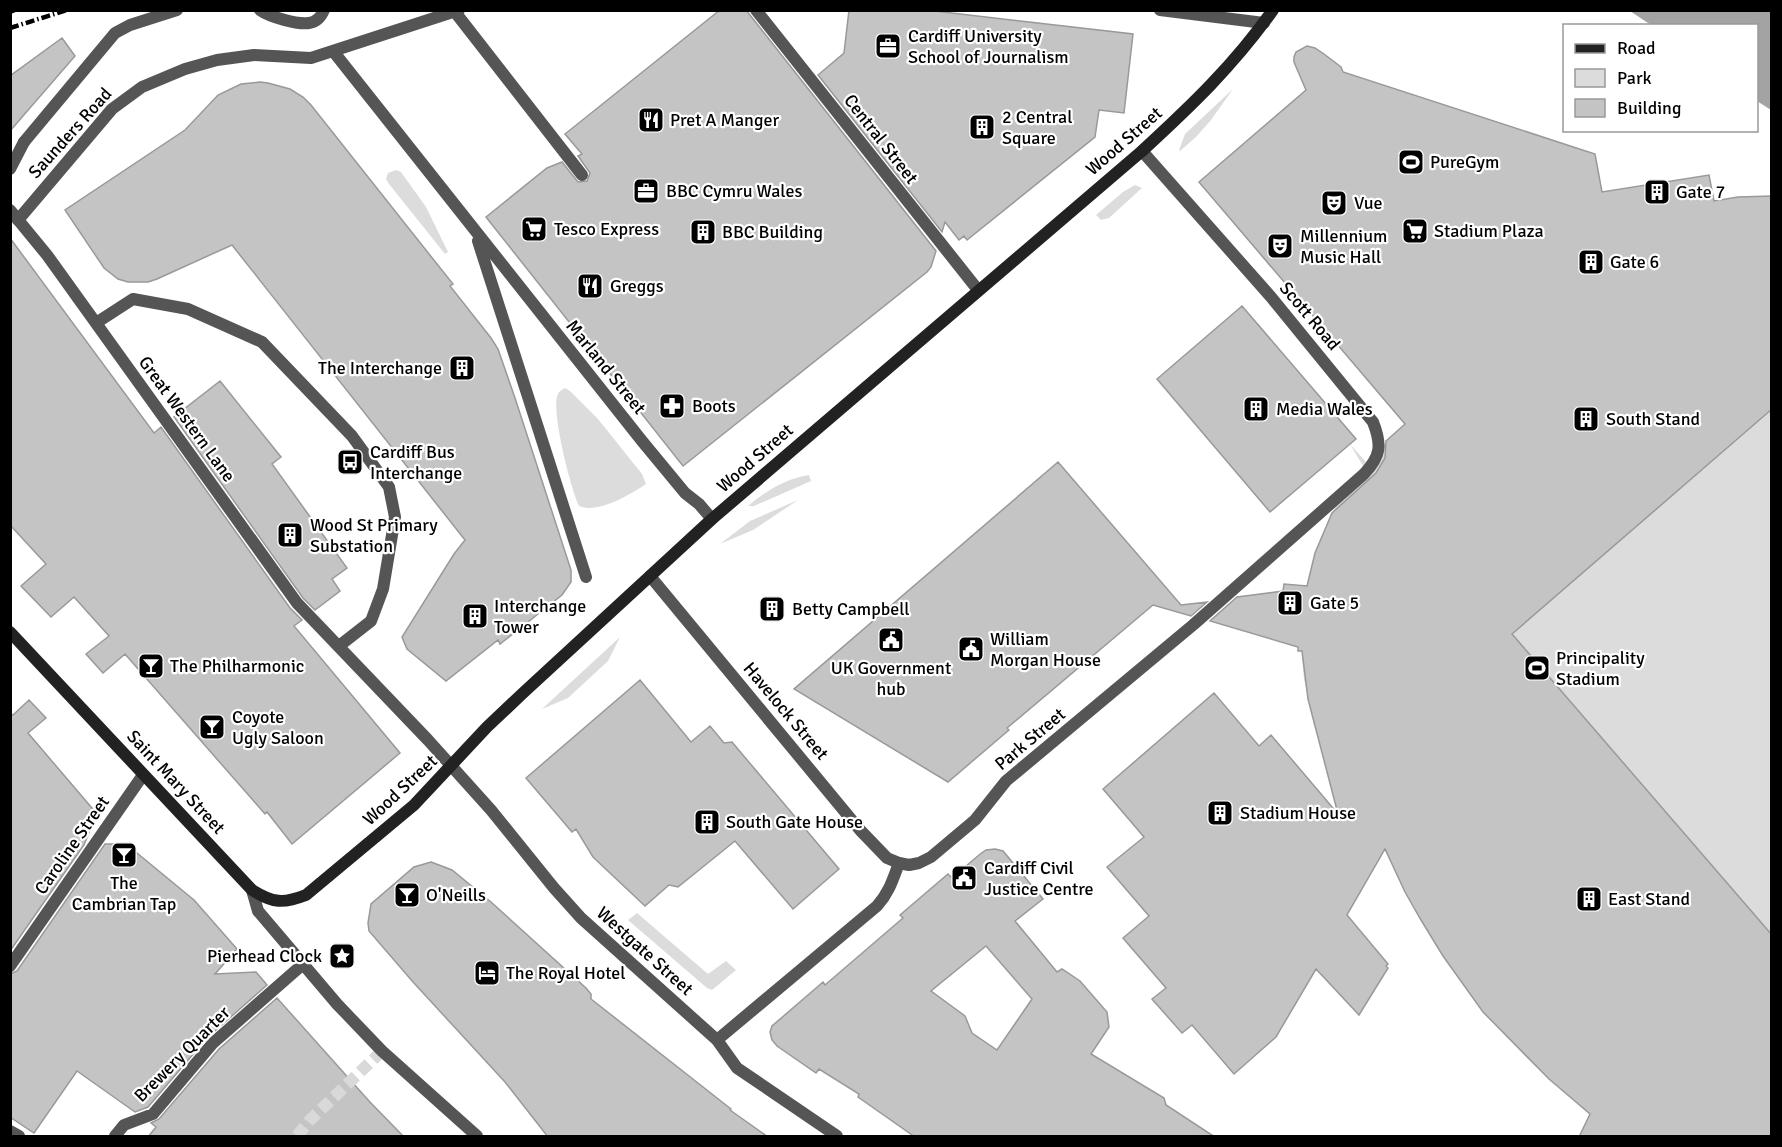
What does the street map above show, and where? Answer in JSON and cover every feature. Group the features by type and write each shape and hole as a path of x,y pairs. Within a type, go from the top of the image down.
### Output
{"street":[{"name":"Saunders Road","path":"10,169 24,142 115,33 130,25 177,10"},
{"path":"260,10 272,16 309,23 320,18 324,10"},
{"name":"Central Street","path":"756,10 978,290"},
{"path":"1160,10 1264,23"},
{"name":"Wood Street","path":"252,890 274,901 287,902 306,895 414,805 514,701 712,519 1142,151 1234,62 1273,10"},
{"name":"Saunders Road","path":"14,215 112,109 142,87 185,69 217,60 254,55 311,58 457,11"},
{"path":"457,11 582,175"},
{"name":"Marland Street","path":"333,51 642,441 685,493 712,519"},
{"name":"Scott Road","path":"1142,151 1271,297 1373,422 1380,439 1376,462"},
{"name":"Great Western Lane","path":"14,215 96,323 297,603 452,766"},
{"name":"Marland Street","path":"476,233 586,577"},
{"path":"96,323 133,299 188,309 262,342 358,445 389,487 395,517 383,589 371,621 339,646"},
{"name":"Park Street","path":"899,863 909,865 931,857 975,820 1006,781 1194,625 1376,462"},
{"name":"Havelock Street","path":"650,576 860,830 882,853 899,863"},
{"name":"Saint Mary Street","path":"10,632 252,890 258,911 302,965 381,1051 477,1137"},
{"name":"Westgate Street","path":"452,766 581,918 717,1040 737,1068 837,1137"},
{"name":"Caroline Street","path":"10,966 143,775"},
{"path":"717,1040 877,906 891,887 899,863"},
{"name":"Brewery Quarter","path":"115,1137 124,1125 153,1114 213,1043 302,965"},
{"path":"10,1131 19,1137"}],"green space":[{"path":"1233,89 1211,120 1180,151 1185,134"},
{"path":"396,170 401,172 426,207 448,252 445,254 386,179 388,173"},
{"path":"1135,185 1142,188 1109,218 1101,220 1096,215 1123,192"},
{"name":"Principality Stadium","path":"1771,196 1771,1136 1607,1127 1524,1055 1468,990 1443,956 1405,892 1373,825 1322,744 1314,725 1302,658 1305,603 1313,561 1329,520 1343,492 1363,466 1350,444 1366,462 1400,429 1559,292 1708,202 1738,197"},
{"path":"565,388 598,419 642,474 646,484 623,498 604,505 586,508 579,506 567,467 557,415 558,394"},
{"path":"809,475 811,481 754,506 748,506 776,486"},
{"path":"798,500 753,530 720,544 750,521"},
{"path":"620,637 608,661 568,698 542,709"},
{"path":"637,913 708,974 726,961 736,970 712,990 707,988 628,920"}],"shaded area":[{"path":"1630,11 1771,11 1771,110 1758,102 1758,24 1650,24"}],"building":[{"name":"BBC Building","path":"720,10 746,10 936,251 927,272 683,466 486,217 547,168 562,162 578,182 587,181 590,173 578,156 582,154 565,134"},
{"name":"2 Central Square","path":"849,10 926,10 1133,34 1124,113 1099,110 1095,137 967,240 964,236 959,240 945,222 942,232 818,75 844,53"},
{"path":"62,38 75,56 10,131 10,76"},
{"name":"Principality Stadium","path":"1307,46 1324,54 1341,67 1343,72 1595,154 1602,192 1709,175 1714,201 1738,197 1772,196 1772,409 1512,634 1772,935 1772,1137 1579,1137 1590,1114 1549,1079 1483,1012 1443,956 1421,920 1385,849 1347,915 1388,964 1386,966 1388,968 1359,1015 1316,969 1276,1037 1234,1074 1192,1025 1182,1033 1152,999 1166,988 1123,938 1149,916 1107,867 1144,837 1103,789 1214,693 1259,746 1271,735 1338,814 1308,699 1302,651 1298,651 1298,647 1210,621 1237,597 1283,591 1284,584 1307,586 1315,553 1332,513 1376,473 1385,458 1386,441 1405,424 1199,182 1306,90 1294,57 1296,52"},
{"path":"260,82 290,89 311,105 453,284 450,286 491,338 498,349 515,398 571,570 571,582 562,595 500,644 498,640 446,681 407,649 402,637 465,540 232,245 157,279 148,282 128,282 118,279 104,268 65,210 185,130 218,95 241,84"},
{"path":"10,238 154,433 161,427 290,608 302,620 294,626 400,753 292,844 267,812 265,814 125,654 103,673 86,654 109,636 74,597 51,617 21,586 46,564 10,525"},
{"name":"Media Wales","path":"1242,306 1356,439 1270,512 1157,379"},
{"path":"220,381 281,457 272,464 347,568 332,579 340,591 315,610 303,598 174,417"},
{"name":"William Morgan House","path":"1058,462 1181,605 1207,602 1191,616 1153,605 1007,728 1009,730 948,782 794,689"},
{"name":"South Gate House","path":"640,680 691,742 710,726 724,743 732,742 839,869 793,909 735,841 678,887 669,885 645,906 593,857 576,829 572,832 526,778"},
{"path":"29,700 46,718 28,733 97,814 84,845 10,951 10,713 13,715"},
{"path":"105,844 126,844 194,900 237,949 215,974 256,972 267,985 207,1038 148,1107 135,1112 77,1071 34,1133 10,1117 10,974 17,971"},
{"path":"986,850 1003,851 1043,899 1015,921 1057,972 1062,969 1080,981 1107,1012 1109,1027 1091,1054 1164,1098 1166,1105 1215,1137 915,1137 858,1097 859,1094 819,1069 816,1073 777,1046 772,1040 770,1032 772,1026 823,982 825,985 903,918 900,915 948,874 952,878","holes":["986,946 1032,999 997,1050 972,1033 965,1016 931,991"]},
{"path":"431,862 452,870 586,988 591,994 591,999 730,1110 768,1137 548,1137 505,1082 369,931 371,904 414,867"},
{"path":"277,998 404,1137 148,1137 156,1127 151,1123 159,1119 219,1049"}],"tunnel":[{"path":"297,1136 310,1120 382,1051"}],"railway":[{"path":"10,12 15,10"},
{"path":"10,28 67,10"}],"place":[{"name":"Cardiff University School of Journalism","path":"888,46"},
{"name":"Pret A Manger","path":"651,120"},
{"name":"2 Central Square","path":"982,127"},
{"name":"PureGym","path":"1411,162"},
{"name":"BBC Cymru Wales","path":"646,191"},
{"name":"Gate 7","path":"1657,192"},
{"name":"Vue","path":"1334,203"},
{"name":"Tesco Express","path":"534,229"},
{"name":"Stadium Plaza","path":"1415,231"},
{"name":"BBC Building","path":"703,232"},
{"name":"Millennium Music Hall","path":"1280,246"},
{"name":"Gate 6","path":"1591,262"},
{"name":"Greggs","path":"590,286"},
{"name":"The Interchange","path":"462,368"},
{"name":"Boots","path":"672,406"},
{"name":"Media Wales","path":"1256,409"},
{"name":"South Stand","path":"1586,419"},
{"name":"Cardiff Bus Interchange","path":"350,462"},
{"name":"Wood St Primary Substation","path":"290,535"},
{"name":"Gate 5","path":"1290,603"},
{"name":"Betty Campbell","path":"772,609"},
{"name":"Interchange Tower","path":"475,616"},
{"name":"UK Government hub","path":"891,640"},
{"name":"William Morgan House","path":"971,649"},
{"name":"The Philharmonic","path":"151,666"},
{"name":"Principality Stadium","path":"1537,668"},
{"name":"Coyote Ugly Saloon","path":"212,727"},
{"name":"Stadium House","path":"1220,813"},
{"name":"South Gate House","path":"707,822"},
{"name":"The Cambrian Tap","path":"124,855"},
{"name":"Cardiff Civil Justice Centre","path":"964,878"},
{"name":"O'Neills","path":"407,895"},
{"name":"East Stand","path":"1589,899"},
{"name":"Pierhead Clock","path":"342,956"},
{"name":"The Royal Hotel","path":"487,973"}]}
